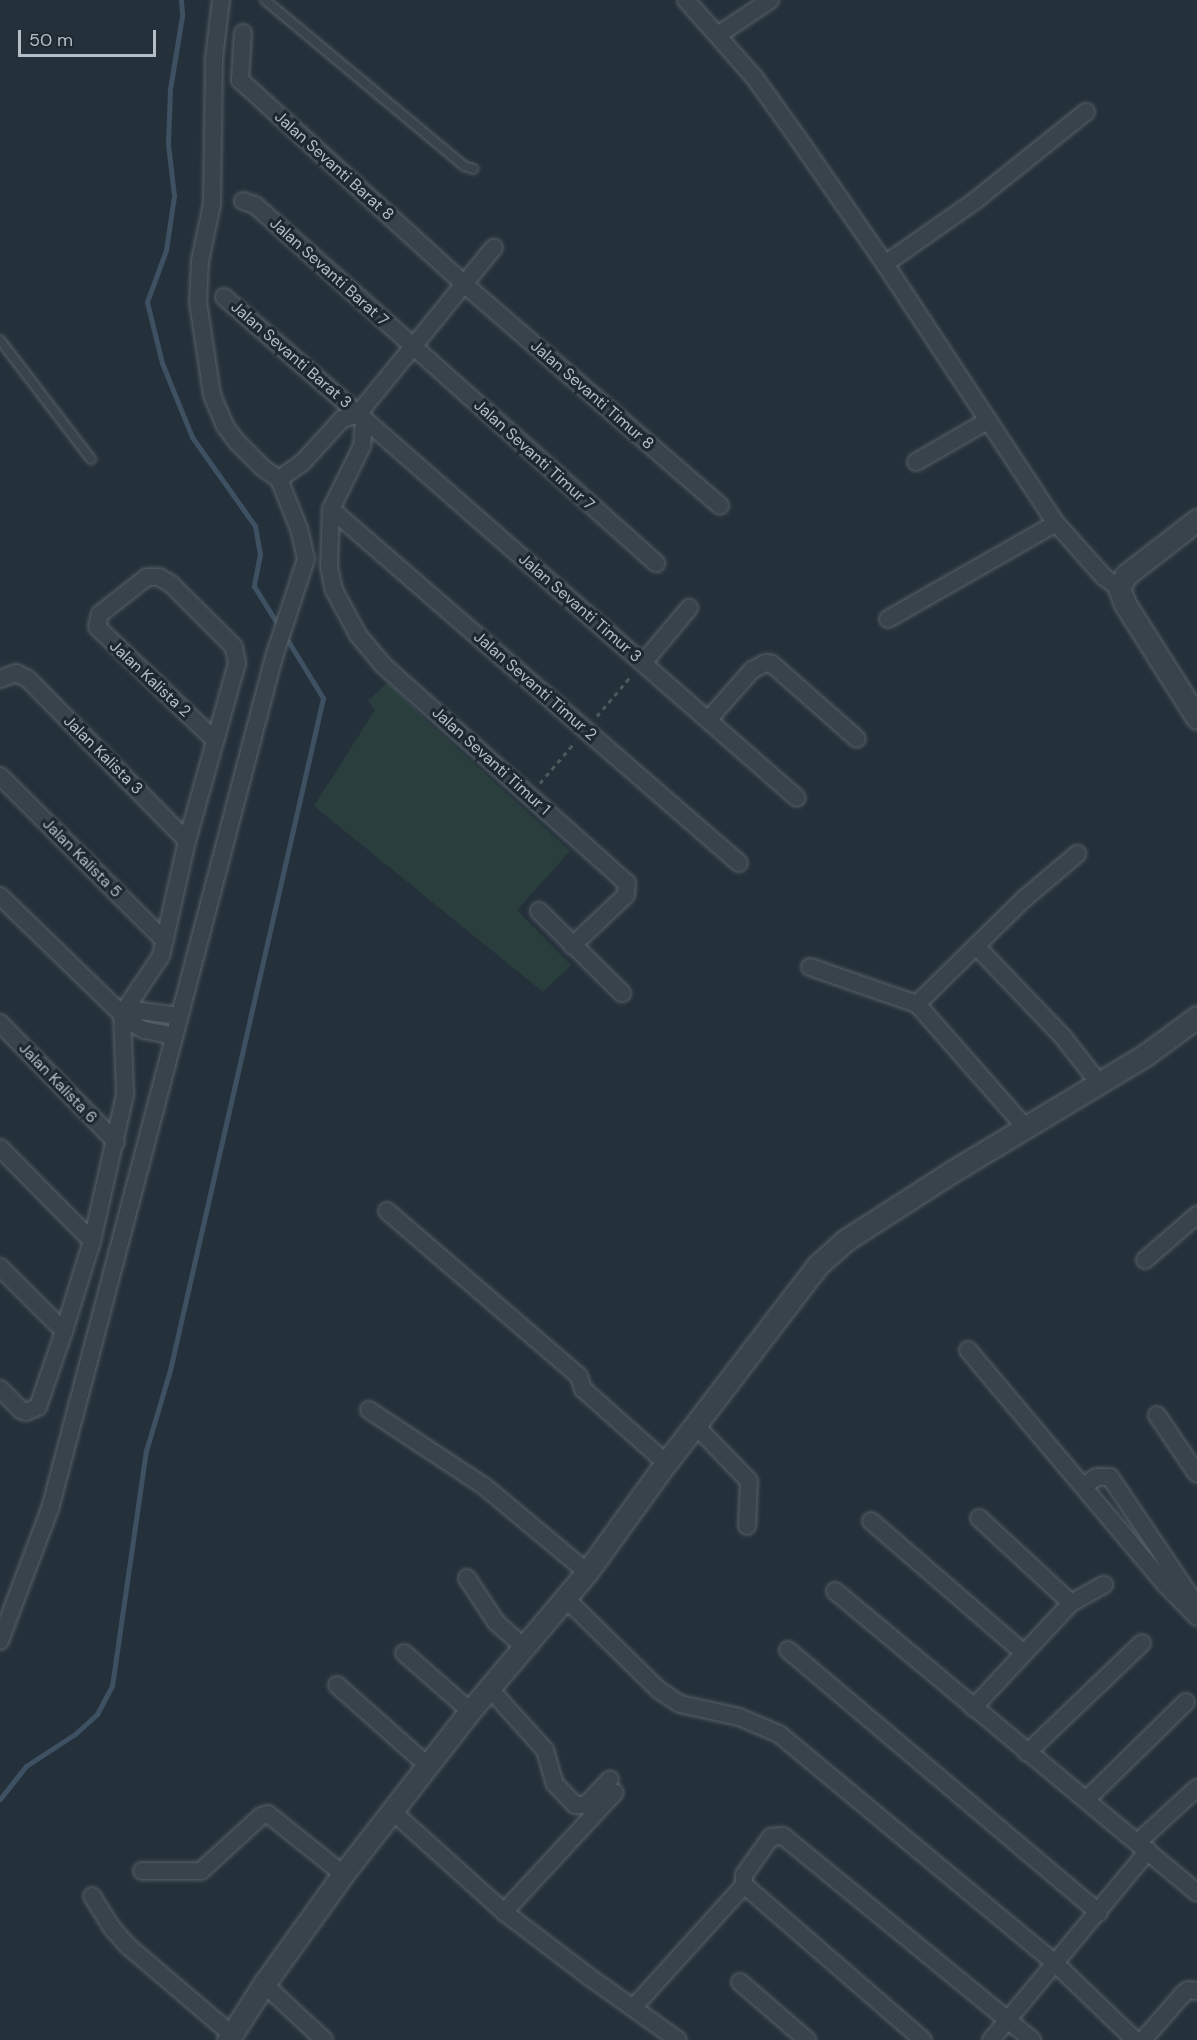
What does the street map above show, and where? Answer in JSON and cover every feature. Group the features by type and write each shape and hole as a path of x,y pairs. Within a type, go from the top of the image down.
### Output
{"street":[{"path":"0,1641 50,1509 274,657 306,559 299,529 279,479 262,468 225,426 212,395 203,348 198,302 200,261 212,204 214,60 221,0"},
{"path":"686,0 760,86 885,264 1056,523 1104,577 1119,588 1125,604 1197,717"},
{"path":"718,35 770,0"},
{"name":"Jalan Sevanti Barat 8","path":"243,33 240,80 463,283"},
{"path":"885,264 976,200 1086,112"},
{"name":"Jalan Sevanti Barat 7","path":"243,201 255,205 412,346"},
{"path":"332,509 362,446 361,417 412,346 494,248"},
{"name":"Jalan Sevanti Timur 8","path":"463,283 720,506"},
{"name":"Jalan Sevanti Barat 3","path":"224,297 361,417"},
{"name":"Jalan Sevanti Timur 7","path":"412,346 656,563"},
{"path":"279,479 303,462 342,419 361,417"},
{"name":"Jalan Sevanti Timur 3","path":"361,417 797,798"},
{"path":"916,462 987,421"},
{"name":"Jalan Sevanti Timur 1","path":"332,509 329,567 342,609 358,635 384,665 627,883 626,895 572,946"},
{"name":"Jalan Sevanti Timur 2","path":"332,509 739,863"},
{"path":"1119,588 1126,576 1197,520"},
{"path":"888,619 1056,523"},
{"name":"Jalan Kalista 2","path":"147,577 159,577 171,584 237,653 237,663 215,740 99,630 96,621 100,614 147,577"},
{"path":"643,663 689,608"},
{"path":"709,719 752,670 766,663 783,670 857,739"},
{"name":"Jalan Kalista 3","path":"0,679 16,673 28,679 187,841"},
{"path":"0,1389 21,1410 33,1411 41,1401 92,1241 116,1142 125,1094 122,1014 155,967 165,940 187,841 215,740"},
{"name":"Jalan Kalista 5","path":"0,776 165,940"},
{"path":"918,1004 1024,899 1077,854"},
{"path":"0,896 122,1014 144,1030 174,1036"},
{"path":"539,911 622,993"},
{"path":"976,946 1063,1037 1099,1083"},
{"path":"810,967 918,1004 1026,1128"},
{"path":"122,1014 134,1010 179,1016"},
{"path":"92,1896 113,1929 128,1946 229,2037 343,1874 470,1711 587,1572 800,1286 846,1240 953,1170 1144,1056 1197,1017"},
{"name":"Jalan Kalista 6","path":"0,1023 116,1142"},
{"path":"0,1148 92,1241"},
{"path":"387,1211 579,1376 583,1389 666,1463"},
{"path":"1145,1260 1197,1215"},
{"path":"0,1267 64,1331"},
{"path":"968,1350 1165,1584 1197,1617"},
{"path":"369,1410 484,1486 587,1572"},
{"path":"1157,1415 1197,1474"},
{"path":"695,1425 749,1481 747,1526"},
{"path":"1083,1486 1097,1477 1110,1478 1197,1606"},
{"path":"979,1518 1071,1603"},
{"path":"871,1521 1024,1653"},
{"path":"467,1578 496,1622 524,1647"},
{"path":"973,1708 1071,1603 1104,1585"},
{"path":"834,1591 1143,1847 1193,1884"},
{"path":"565,1598 652,1684 680,1704 739,1717 779,1734 1056,1964 1135,2040"},
{"path":"1028,1753 1142,1643"},
{"path":"788,1650 1099,1913"},
{"path":"404,1653 470,1711"},
{"path":"338,1685 427,1765"},
{"path":"490,1689 545,1750 555,1784 575,1805 586,1805 612,1786 504,1912"},
{"path":"1086,1800 1186,1702"},
{"path":"991,2040 1099,1913 1143,1847 1197,1788"},
{"path":"392,1811 504,1912 678,2040"},
{"path":"142,1871 201,1871 261,1816 268,1814 343,1874"},
{"path":"633,2008 744,1885 744,1875 774,1835 783,1836 1032,2040"},
{"path":"744,1885 923,2040"},
{"path":"740,1982 807,2040"},
{"path":"264,1984 324,2040"},
{"path":"1143,2040 1183,1994 1188,1990 1197,1991"}],"lane":[{"path":"265,0 464,166 474,169"},
{"path":"0,340 91,459"}],"green space":[{"path":"388,682 426,720 570,851 517,910 571,965 543,992 314,806 375,710 368,701"}],"waterway":[{"path":"181,0 182,16 170,89 168,144 174,196 166,250 147,302 162,363 192,437 255,526 260,554 254,586 280,628"},
{"path":"0,1799 26,1766 75,1734 97,1714 112,1686 146,1451 170,1370 323,698 285,636"}]}
